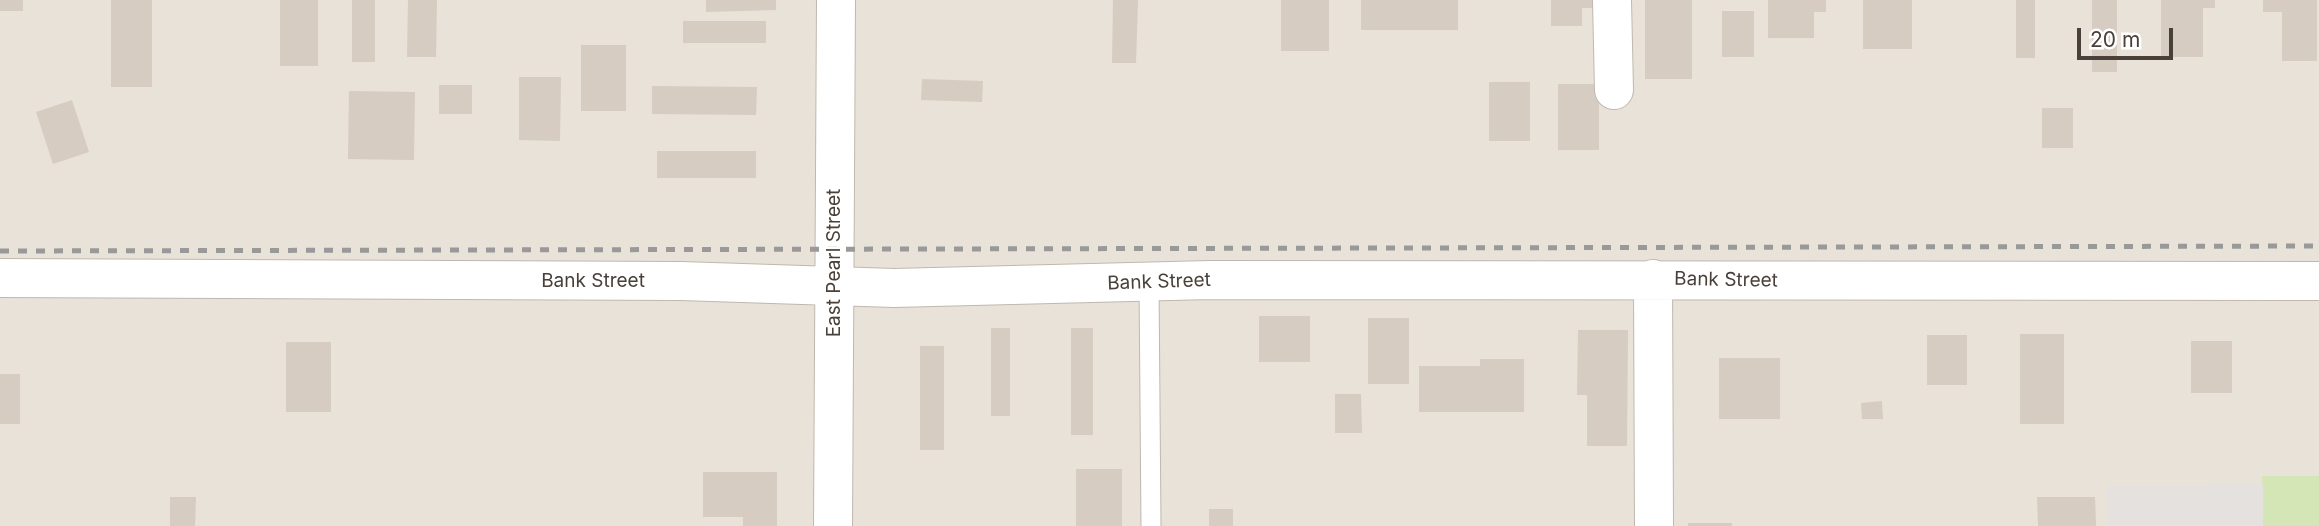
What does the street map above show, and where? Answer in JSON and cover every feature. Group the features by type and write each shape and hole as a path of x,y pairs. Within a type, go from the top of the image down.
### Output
{"street":[{"name":"East Pearl Street","path":"833,526 836,0"},
{"path":"1612,0 1614,90"},
{"name":"Bank Street","path":"0,278 681,281 955,288 1149,282 1653,279 2319,281"},
{"path":"1653,279 1654,526"}],"lane":[{"path":"1149,282 1151,526"}],"shaded area":[{"path":"0,0 2319,0 2319,526 0,526"},
{"path":"2263,484 2263,526 2108,526 2108,486"}],"green space":[{"path":"2262,476 2319,476 2319,526 2263,526"}],"building":[{"path":"0,0 23,0 23,11 0,11"},
{"path":"111,0 152,0 152,87 111,87"},
{"path":"280,0 318,0 318,66 280,66"},
{"path":"352,0 375,0 375,62 352,62"},
{"path":"408,0 437,0 436,57 407,57"},
{"path":"706,0 776,0 776,10 706,12"},
{"path":"1113,0 1138,0 1136,63 1112,63"},
{"path":"1281,0 1329,0 1329,51 1281,51"},
{"path":"1361,0 1458,0 1458,30 1361,30"},
{"path":"1551,0 1597,0 1597,8 1582,8 1582,26 1551,26"},
{"path":"1645,0 1692,0 1692,79 1645,79"},
{"path":"1768,0 1826,0 1826,12 1814,12 1814,38 1768,38"},
{"path":"1863,0 1912,0 1912,49 1863,49"},
{"path":"2016,0 2035,0 2035,58 2016,58"},
{"path":"2092,0 2117,0 2117,72 2092,72"},
{"path":"2161,0 2215,0 2215,8 2203,8 2203,57 2161,57"},
{"path":"2263,0 2317,0 2317,61 2282,61 2282,12 2263,12"},
{"path":"1722,11 1754,11 1754,57 1722,57"},
{"path":"683,21 766,21 766,43 683,43"},
{"path":"581,45 626,45 626,111 581,111"},
{"path":"519,77 561,77 560,141 519,140"},
{"path":"922,79 983,81 982,102 921,100"},
{"path":"1489,82 1530,82 1530,141 1489,141"},
{"path":"1558,84 1599,84 1599,150 1558,150"},
{"path":"439,85 472,85 472,114 439,114"},
{"path":"652,86 757,87 756,115 652,114"},
{"path":"349,91 415,92 414,160 348,159"},
{"path":"72,100 89,152 53,164 36,112"},
{"path":"2042,108 2073,108 2073,148 2042,148"},
{"path":"657,151 756,151 756,178 657,178"},
{"path":"1259,316 1310,316 1310,362 1259,362"},
{"path":"1368,318 1409,318 1409,384 1368,384"},
{"path":"991,328 1010,328 1010,416 991,416"},
{"path":"1071,328 1093,328 1093,435 1071,435"},
{"path":"1578,330 1628,330 1627,446 1587,446 1587,395 1577,395"},
{"path":"2020,334 2064,334 2064,424 2020,424"},
{"path":"1927,335 1967,335 1967,385 1927,385"},
{"path":"2191,341 2232,341 2232,393 2191,393"},
{"path":"286,342 331,342 331,412 286,412"},
{"path":"920,346 944,346 944,450 920,450"},
{"path":"1719,358 1780,358 1780,419 1719,419"},
{"path":"1480,359 1524,359 1524,412 1419,412 1419,366 1480,366"},
{"path":"0,374 20,374 20,424 0,424"},
{"path":"1335,394 1361,394 1362,433 1335,433"},
{"path":"1882,401 1883,419 1862,419 1861,403"},
{"path":"1076,469 1122,469 1122,526 1076,526"},
{"path":"703,472 777,472 777,526 743,526 743,517 703,517"},
{"path":"170,497 196,497 195,526 170,526"},
{"path":"2037,497 2095,497 2096,526 2038,526"},
{"path":"1209,509 1233,509 1233,526 1209,526"},
{"path":"1688,523 1732,523 1732,526 1688,526"}],"railway":[{"path":"0,251 2319,246"}]}
